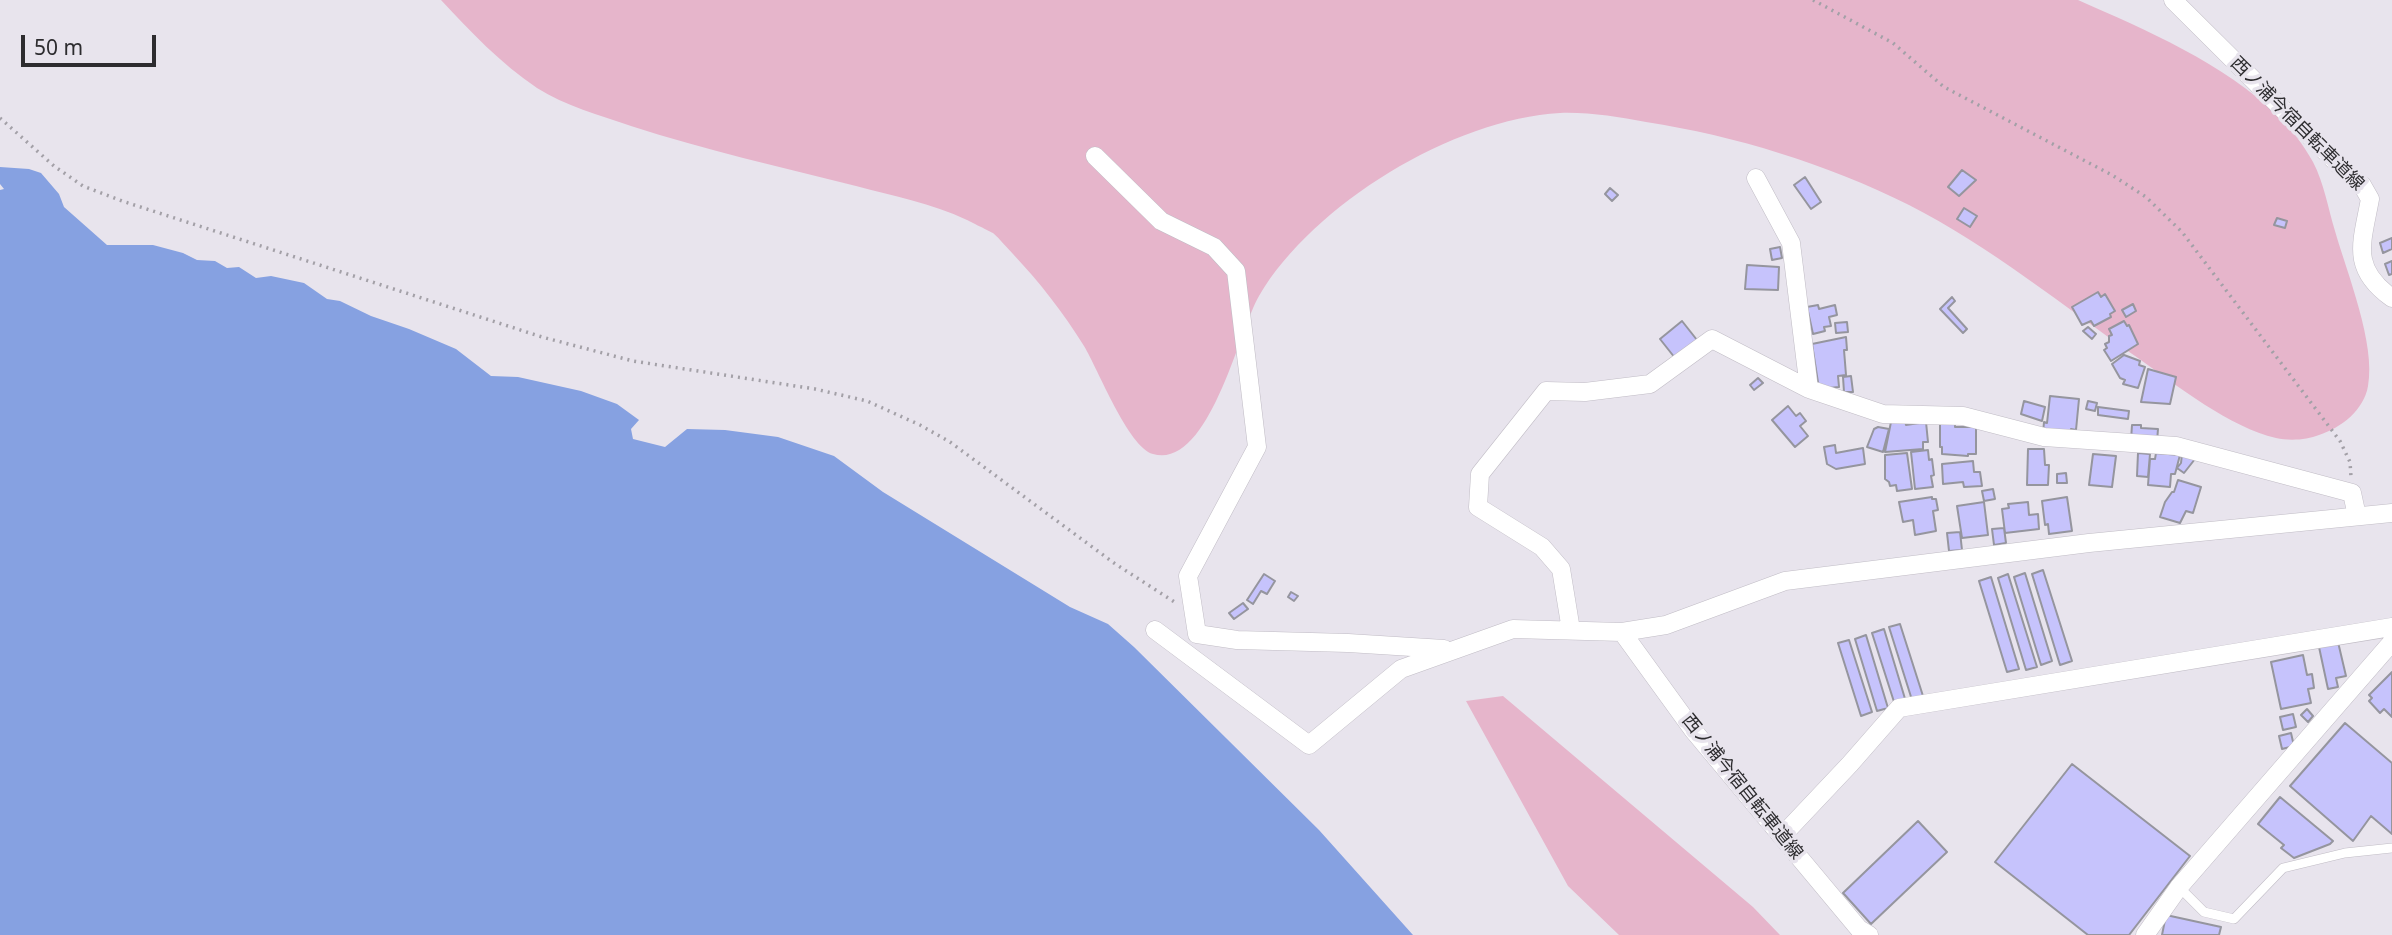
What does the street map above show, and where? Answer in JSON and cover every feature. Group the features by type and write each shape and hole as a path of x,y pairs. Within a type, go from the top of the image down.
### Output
{"street":[{"name":"西ノ浦今宿自転車道線","path":"2173,0 2345,172 2362,185 2371,199 2364,233 2362,263 2375,286 2392,298"},
{"path":"1095,156 1161,221 1214,247 1236,271 1257,447 1188,576 1197,634 1237,640 1348,643 1451,650"},
{"path":"1756,178 1791,243 1809,389"},
{"path":"1571,630 1561,569 1542,547 1478,507 1480,474 1546,391 1585,391 1650,384 1712,339 1809,389 1883,414 1963,416 2044,438 2176,446 2352,493 2357,516"},
{"path":"1155,630 1309,746 1401,669 1513,629 1622,632 1666,625 1785,582 2089,543 2392,513"},
{"path":"1782,836 1899,708 2392,627"},
{"name":"西ノ浦今宿自転車道線","path":"1622,632 1693,730 1859,929 1869,935"},
{"path":"2145,935 2179,887 2392,642"}],"lane":[{"path":"2179,887 2204,912 2234,919 2283,868 2345,853 2392,848"}],"path":[{"path":"1813,0 1893,43 1944,88 2112,175 2147,197 2182,232 2340,441 2350,462 2352,493"},
{"path":"0,118 54,166 83,186 122,201 555,341 633,361 815,388 867,401 950,442 1114,563 1179,606"}],"shaded area":[{"path":"441,0 2078,0 2157,36 2209,64 2257,97 2297,138 2320,178 2359,309 2368,350 2368,386 2357,410 2343,423 2327,432 2292,440 2259,433 2186,393 2026,277 1968,239 1878,190 1813,164 1714,135 1614,117 1560,113 1519,119 1475,131 1432,149 1390,172 1350,199 1314,229 1283,262 1259,296 1220,394 1206,420 1190,441 1173,453 1153,454 1143,448 1124,423 1084,346 1059,309 993,233 926,204 687,143 571,105 537,88 498,58"},
{"path":"1503,696 1753,907 1780,935 1619,935 1568,886 1466,701"}],"water":[{"path":"0,167 29,169 41,173 59,194 64,207 107,245 153,245 183,253 197,260 215,261 227,268 239,267 256,278 271,276 304,283 327,299 340,301 456,349 491,376 518,377 581,391 617,404 639,420 631,429 633,439 665,447 687,429 725,430 778,437 834,456 883,492 1070,607 1108,624 1319,830 1413,935 0,935 0,190 4,189 0,184"}],"building":[{"path":"1962,170 1976,180 1959,196 1948,187"},
{"path":"1805,177 1821,202 1811,209 1794,185"},
{"path":"1610,188 1618,195 1612,201 1605,194"},
{"path":"1964,208 1977,216 1970,227 1957,219"},
{"path":"2277,218 2287,221 2285,228 2274,225"},
{"path":"2392,238 2392,249 2383,253 2380,243"},
{"path":"1780,247 1782,258 1772,260 1770,249"},
{"path":"2392,261 2392,274 2389,275 2385,264"},
{"path":"1747,265 1779,267 1778,290 1745,289"},
{"path":"2098,292 2101,297 2105,294 2115,311 2110,314 2111,317 2094,326 2091,321 2082,325 2072,307"},
{"path":"1952,297 1955,301 1948,308 1967,329 1963,333 1940,309"},
{"path":"2133,304 2136,311 2126,317 2122,310"},
{"path":"1818,305 1819,309 1835,305 1837,315 1829,317 1831,326 1824,327 1825,331 1813,334 1807,307"},
{"path":"1682,321 1697,340 1675,358 1660,339"},
{"path":"2124,321 2129,325 2138,344 2111,361 2104,350 2107,348 2105,344 2109,342 2109,336 2112,335 2109,329"},
{"path":"1847,322 1848,332 1836,333 1835,323"},
{"path":"2088,327 2096,334 2092,339 2083,331"},
{"path":"1846,337 1846,375 1838,376 1839,387 1819,389 1812,344"},
{"path":"2124,355 2140,361 2139,365 2145,367 2138,388 2123,384 2125,380 2120,378 2112,364"},
{"path":"2148,369 2176,377 2170,404 2141,402"},
{"path":"1851,376 1853,392 1844,392 1843,377"},
{"path":"1758,378 1763,383 1754,390 1750,385"},
{"path":"2050,396 2079,399 2076,430 2071,429 2070,436 2043,433"},
{"path":"2024,401 2045,407 2042,421 2021,414"},
{"path":"2088,401 2097,403 2095,411 2086,409"},
{"path":"1788,406 1796,416 1800,413 1806,421 1800,426 1808,436 1795,447 1772,420"},
{"path":"2098,407 2129,411 2128,419 2098,415"},
{"path":"1905,420 1906,425 1926,422 1928,442 1923,442 1923,449 1885,452 1891,422"},
{"path":"1940,422 1955,422 1955,427 1976,427 1976,454 1942,454"},
{"path":"2132,425 2158,429 2157,442 2131,440"},
{"path":"1874,429 1889,429 1883,452 1867,447"},
{"path":"1835,445 1836,453 1863,448 1865,464 1836,469 1827,464 1824,447"},
{"path":"2028,449 2044,449 2045,465 2049,465 2048,485 2027,485"},
{"path":"1928,450 1929,460 1932,459 1933,487 1915,489 1911,452"},
{"path":"1907,453 1912,489 1897,491 1896,485 1890,486 1885,479 1885,455"},
{"path":"2138,453 2150,454 2148,477 2137,476"},
{"path":"2156,453 2180,455 2175,474 2171,474 2170,487 2148,485 2150,459 2155,459"},
{"path":"2093,454 2116,456 2112,487 2089,485"},
{"path":"2182,454 2195,459 2184,473 2177,468"},
{"path":"1973,461 1974,472 1980,472 1982,486 1964,487 1963,482 1943,484 1942,464"},
{"path":"2066,473 2067,483 2057,483 2057,474"},
{"path":"2178,480 2201,487 2193,513 2186,511 2180,523 2160,517"},
{"path":"1993,489 1995,499 1984,501 1982,491"},
{"path":"1932,497 1936,499 1938,510 1933,511 1936,531 1915,535 1913,520 1903,522 1899,502"},
{"path":"2067,497 2072,531 2049,534 2042,501"},
{"path":"1984,502 1988,535 1962,538 1957,506"},
{"path":"2028,502 2029,515 2038,514 2039,529 2005,533 2002,509 2009,508 2008,504"},
{"path":"2004,528 2006,543 1994,545 1992,529"},
{"path":"1960,532 1962,550 1949,551 1947,533"},
{"path":"2043,570 2072,661 2060,665 2032,574"},
{"path":"2025,573 2052,661 2041,665 2014,577"},
{"path":"1264,574 1275,581 1267,594 1261,591 1253,604 1247,600"},
{"path":"2008,574 2037,667 2026,670 1998,578"},
{"path":"1991,577 2019,669 2007,672 1979,581"},
{"path":"1291,592 1298,596 1294,601 1288,597"},
{"path":"1243,603 1248,609 1234,619 1229,613"},
{"path":"1900,624 1923,696 1912,700 1889,627"},
{"path":"1884,629 1906,702 1895,705 1872,633"},
{"path":"1866,635 1888,708 1877,711 1855,639"},
{"path":"1849,640 1872,712 1861,716 1838,643"},
{"path":"2338,642 2346,676 2336,678 2338,687 2328,689 2319,647"},
{"path":"2303,655 2307,675 2312,674 2314,688 2308,689 2311,703 2281,709 2271,662"},
{"path":"2392,672 2392,717 2384,709 2380,713 2369,701 2372,698 2369,695"},
{"path":"2307,709 2313,716 2308,722 2301,715"},
{"path":"2293,714 2296,727 2283,730 2280,717"},
{"path":"2345,723 2392,763 2392,834 2371,816 2353,841 2290,786"},
{"path":"2291,733 2294,746 2282,749 2279,736"},
{"path":"2072,764 2190,856 2129,935 2088,935 1995,862"},
{"path":"2280,797 2333,841 2294,858 2281,848 2284,845 2258,824"},
{"path":"1918,821 1947,852 1871,924 1843,893"},
{"path":"2166,915 2221,927 2219,935 2162,935"}]}
